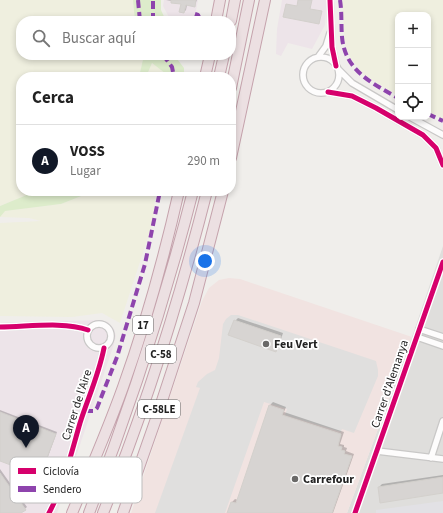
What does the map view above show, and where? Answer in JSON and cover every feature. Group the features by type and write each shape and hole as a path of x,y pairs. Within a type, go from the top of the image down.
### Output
{"highway":[{"path":"217,16 220,0"},
{"path":"232,16 235,0"},
{"path":"234,72 249,0"},
{"path":"236,135 265,0"},
{"path":"206,72 209,60"},
{"path":"220,72 223,60"},
{"name":"17","path":"97,455 124,385 140,334 165,250 178,196"},
{"name":"C-58","path":"110,457 143,367 192,196"},
{"name":"C-58","path":"125,457 156,372 206,196"},
{"name":"C-58LE","path":"142,459 194,303 223,196"},
{"path":"67,513 72,503"},
{"path":"72,513 76,503"},
{"name":"C-58","path":"89,513 93,503"},
{"name":"C-58","path":"103,513 107,503"},
{"name":"C-58LE","path":"123,513 127,503"}],"street":[{"path":"330,0 332,47 337,68 338,82 333,89 320,94 308,88 303,80 303,73 305,66 309,61 318,57 326,46 331,27"},
{"path":"318,57 327,58 352,83 395,108"},
{"path":"328,92 352,96 423,134 436,148 443,166"},
{"path":"415,120 443,136"},
{"name":"Carrer d'Alemanya","path":"355,513 443,262"},
{"path":"98,324 108,327 111,333 111,339 104,348 95,348 89,344 86,335 88,330 92,326 98,324"},
{"path":"0,328 66,325 77,326 88,330"},
{"path":"419,329 443,337"},
{"path":"417,337 443,346"},
{"name":"Carrer de l'Aire","path":"70,457 101,365 104,348"},
{"path":"431,458 443,421"},
{"path":"377,451 443,459"},
{"name":"Carrer de l'Aire","path":"49,513 55,503"}],"shaded area":[{"path":"164,0 198,0 195,16 168,16 163,6"},
{"path":"282,0 326,0 325,25 312,49 288,43 281,56 276,54 277,29"},
{"path":"443,246 443,513 347,513 412,337"},
{"path":"229,278 240,279 412,337 347,513 131,513 134,503 142,503 142,480 202,301 209,288 219,280"},
{"path":"231,315 238,315 376,361 378,376 354,433 342,429 341,432 285,415 287,409 264,402 225,513 155,513 200,388 196,387 198,382 207,374 215,370 219,358 223,324"},
{"path":"101,320 108,322 114,329 116,336 114,344 76,457 10,457 10,503 60,503 57,513 0,513 0,323"},
{"path":"443,501 443,513 376,513 376,510"}],"green space":[{"path":"0,0 133,0 135,16 16,16 16,60 143,60 140,72 16,72 16,196 24,196 0,206"},
{"path":"133,0 161,0 161,10 164,16 135,16"},
{"path":"342,0 443,0 443,119 431,113 431,12 395,12 395,94 363,74 350,57 345,44"},
{"path":"143,60 178,60 184,68 184,72 164,72 152,63 148,72 140,72"},
{"path":"152,63 164,72 148,72"},
{"path":"24,196 81,196 61,204 5,211 0,217 0,206"},
{"path":"81,196 156,196 153,222 120,323 102,313 72,317 0,316 0,223 41,221 29,218 0,217 4,211 61,204"}],"building":[{"path":"171,0 196,0 195,7 186,5 184,13 179,12 181,4 171,3"},
{"path":"298,0 312,0 310,9 322,11 319,24 283,17 286,4 297,6"},
{"name":"Feu Vert","path":"234,320 281,336 276,352 228,335"},
{"name":"Carrefour","path":"269,405 284,410 282,415 341,434 338,446 342,447 341,450 345,451 344,454 352,456 332,513 227,513 231,502 236,503"},
{"path":"0,412 56,434 47,457 10,457 10,465 0,461"},
{"path":"0,473 10,487 10,503 21,503 26,510 21,513 0,513"},
{"path":"443,477 443,493 380,503 378,487"}],"marked path":[{"path":"138,0 140,16"},
{"path":"153,0 153,16"},
{"path":"340,0 342,37 344,49 348,59 361,75 395,96"},
{"path":"195,14 198,16"},
{"path":"167,60 172,67 173,72"},
{"path":"431,115 443,121"},
{"path":"85,411 94,411 97,408 117,357 145,264 159,196"}],"cycle path":[{"path":"330,0 332,47 336,66"},
{"path":"328,92 352,96 423,135 436,148 443,165"},
{"path":"355,513 443,262"},
{"path":"0,327 56,325 78,327 88,330"},
{"path":"70,457 104,348"},
{"path":"49,513 54,503"}],"place":[{"name":"Feu Vert","path":"266,344"},
{"name":"VOSS","path":"26,448"},
{"name":"Carrefour","path":"295,479"}]}
